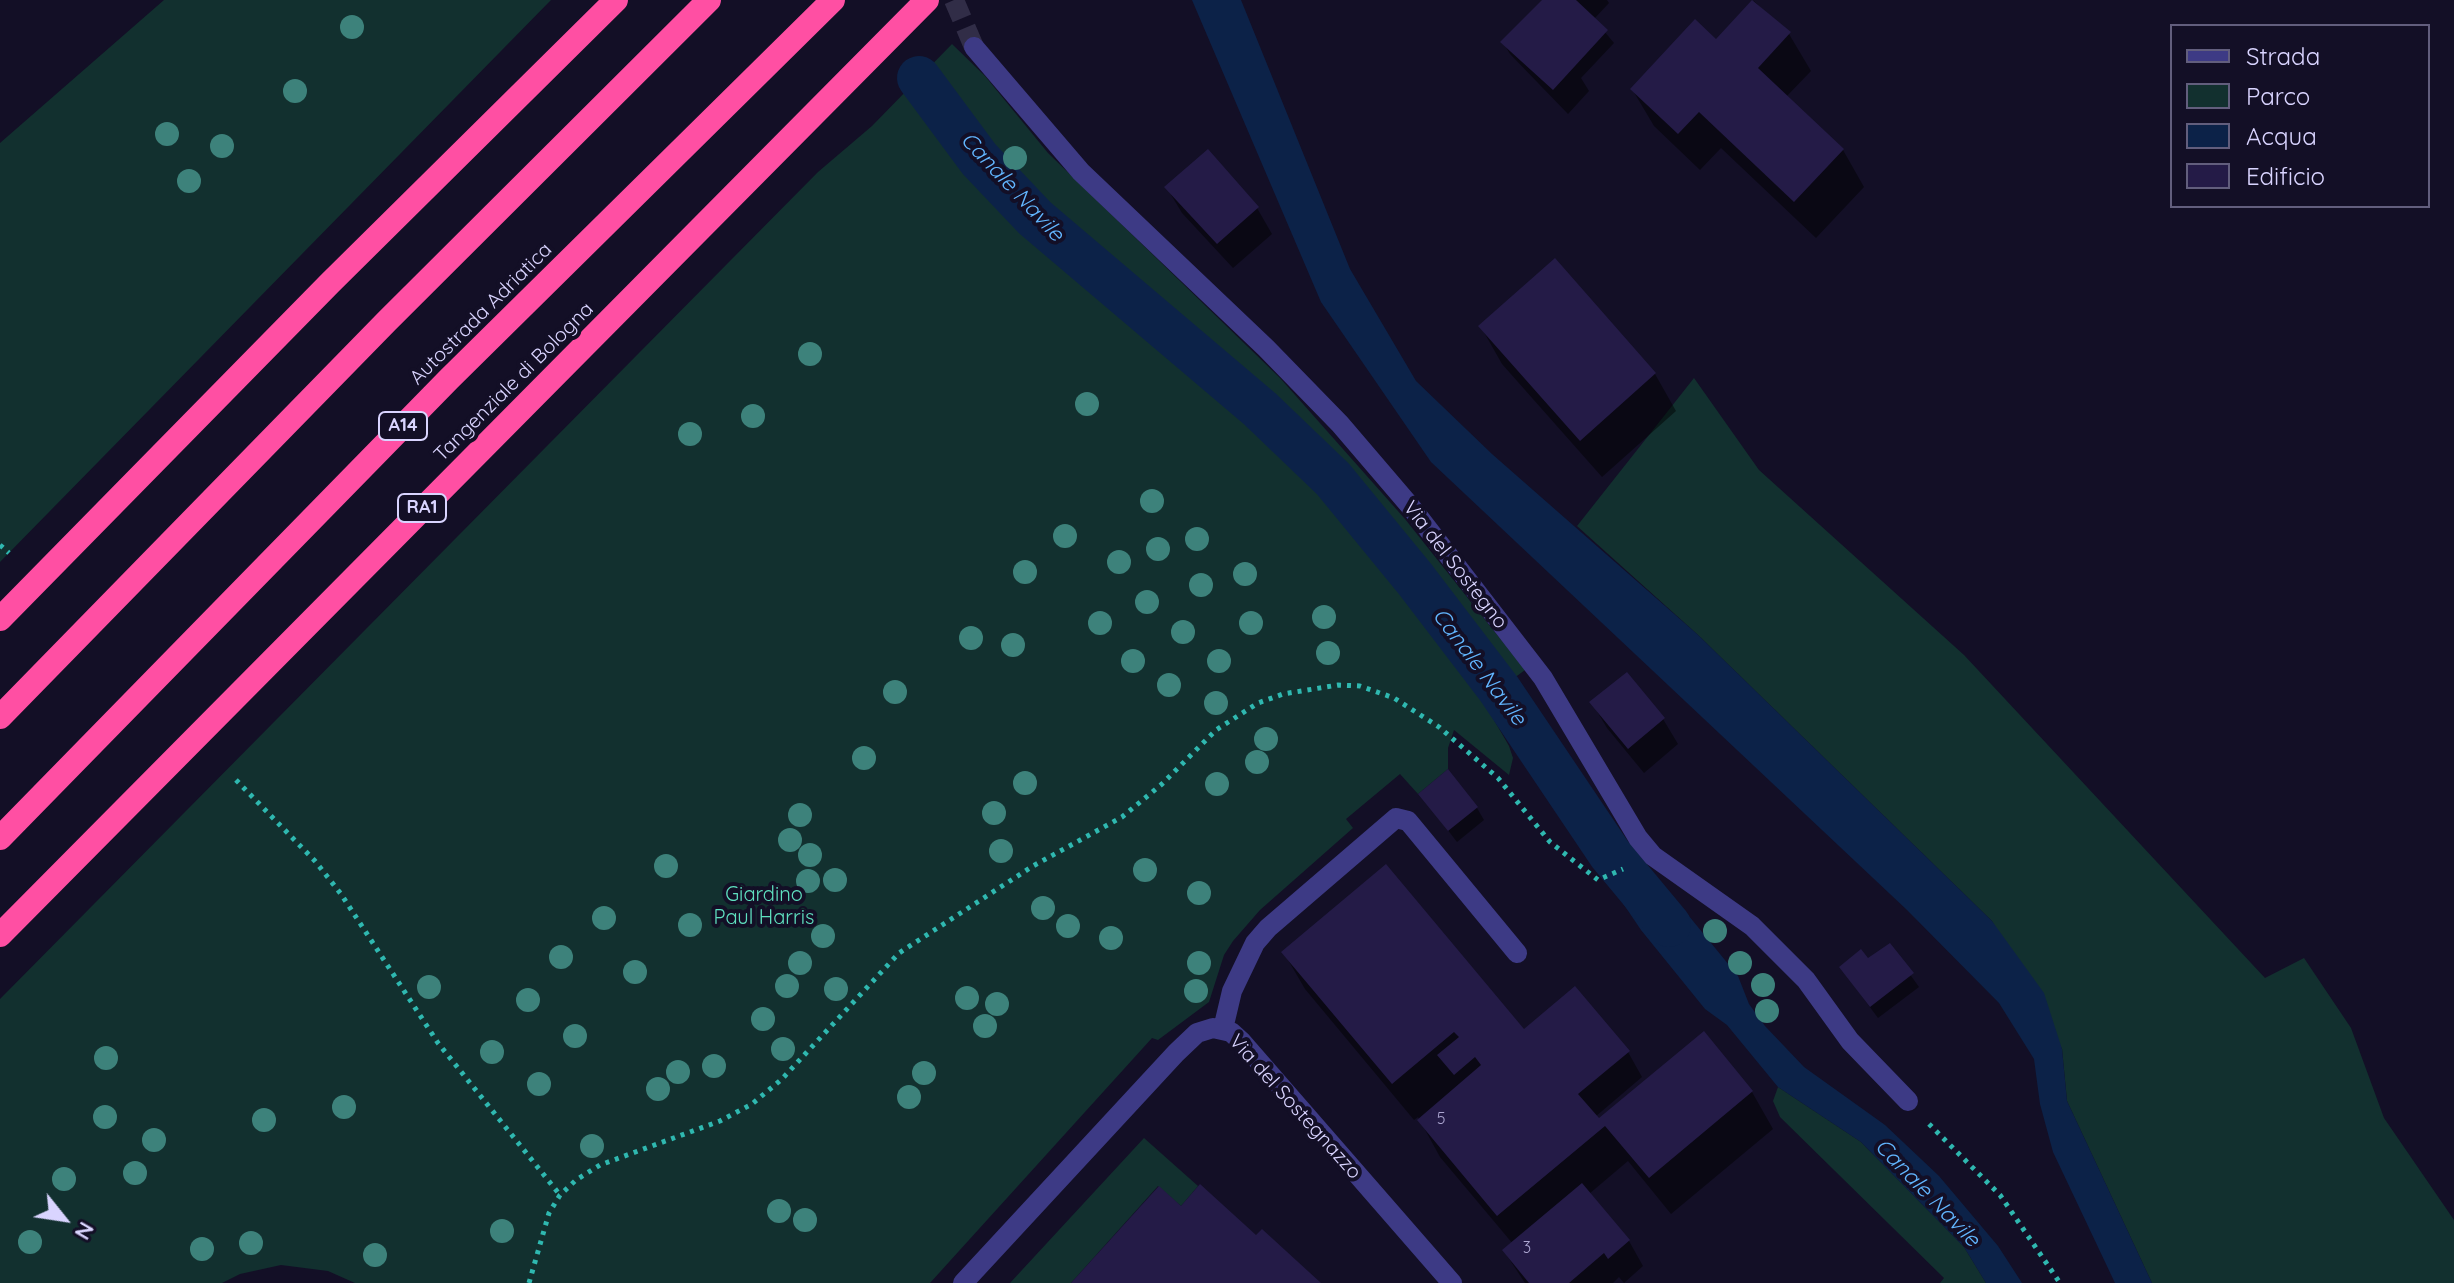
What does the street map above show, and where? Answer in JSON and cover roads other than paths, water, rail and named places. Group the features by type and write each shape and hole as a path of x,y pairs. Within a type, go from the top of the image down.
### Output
{"highway":[{"path":"0,619 330,283 616,0"},
{"path":"0,717 387,321 709,0"},
{"name":"Autostrada Adriatica","path":"0,838 449,379 833,0"},
{"name":"Tangenziale di Bologna","path":"0,935 927,0"}],"street":[{"name":"Via del Sostegno","path":"974,47 1081,172 1266,348 1401,495 1543,678 1638,838 1653,856 1752,926 1806,980 1850,1041 1908,1101"},
{"path":"1223,1029 1232,991 1255,943 1268,928 1396,818 1408,821 1517,953"},
{"name":"Via del Sostegnazzo","path":"963,1283 1197,1033 1213,1028 1223,1029 1242,1042 1452,1283"}],"water":[{"path":"1192,0 1241,0 1350,269 1416,381 1492,454 1697,634 1992,921 2044,993 2062,1049 2067,1101 2152,1283 2115,1283 2053,1152 2040,1104 2034,1059 1999,1003 1907,910 1431,462 1321,302"},
{"path":"1647,872 1662,893 1684,910 1738,976 1749,1004 1765,1026 1804,1067 1885,1125 1939,1176 1998,1246 2022,1283 1986,1283 1964,1247 1861,1142 1778,1087 1727,1025 1705,1009 1641,930 1612,887"}],"waterway":[{"name":"Canale Navile","path":"919,78 979,159 1035,218 1260,409 1333,479 1499,689 1610,854 1669,925"}],"tunnel":[{"path":"954,0 974,47"}],"park label":[{"name":"Giardino Paul Harris","path":"764,906"}]}
